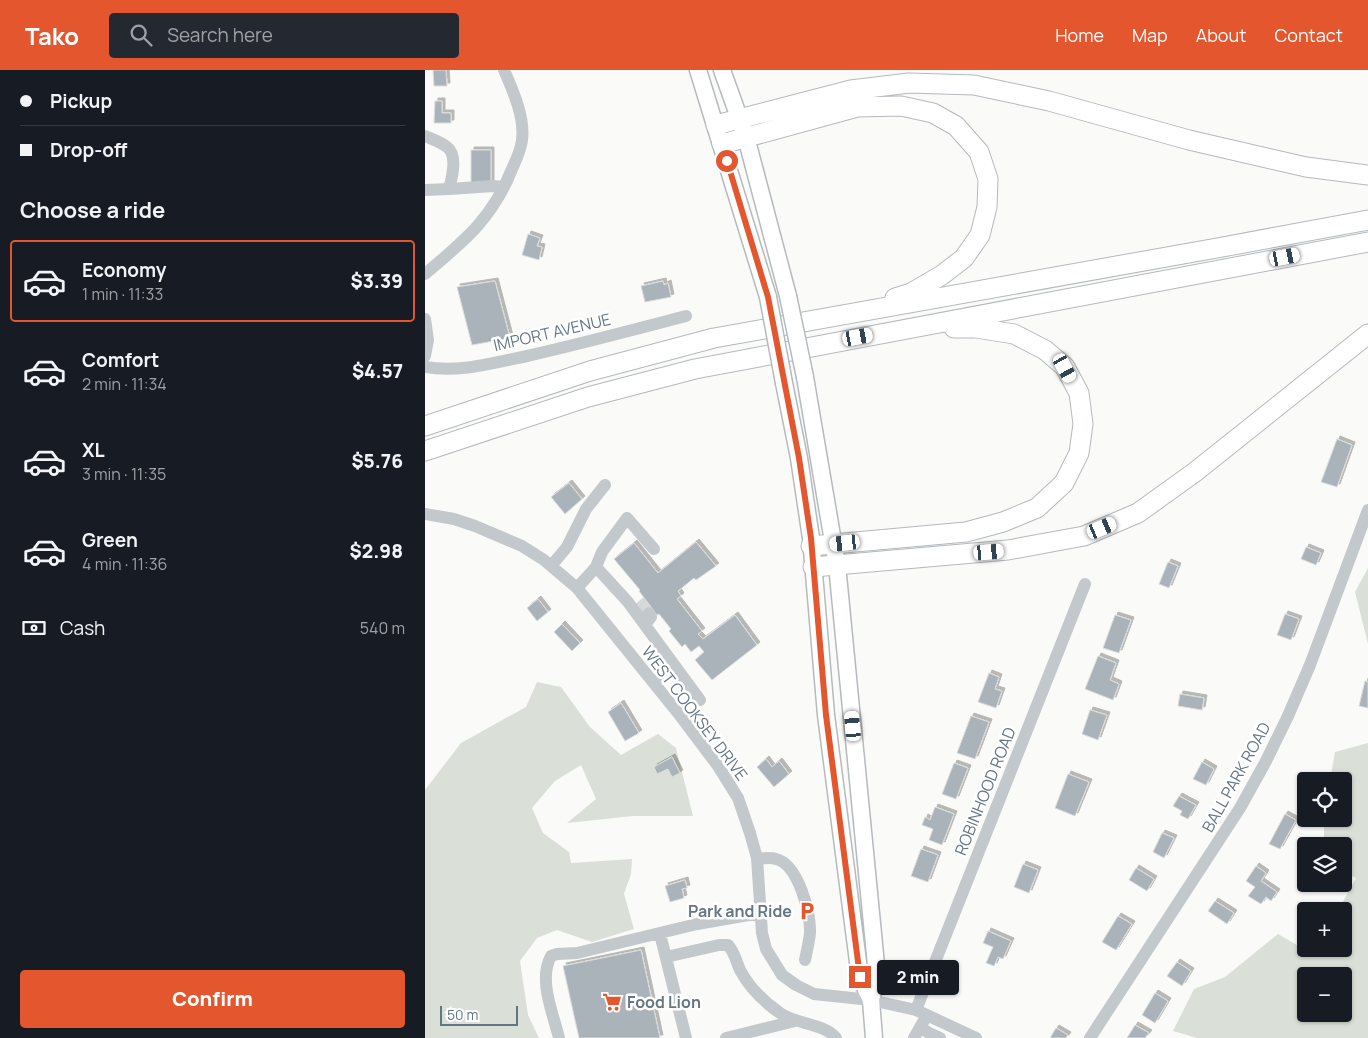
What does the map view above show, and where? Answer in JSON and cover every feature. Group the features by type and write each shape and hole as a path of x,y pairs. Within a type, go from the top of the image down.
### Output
{"highway":[{"path":"716,125 851,90 909,83 974,85 1049,100 1189,140 1306,167 1368,175"},
{"path":"722,144 857,107 901,106 933,113 956,126 979,152 988,179 987,207 980,235 964,258 942,275 911,292 851,314"},
{"path":"425,426 590,371 715,338 1368,220"},
{"path":"425,451 588,397 685,371 1368,242"},
{"path":"811,546 966,532 1003,522 1037,508 1064,483 1079,453 1083,424 1079,393 1065,368 1045,350 1014,334 975,328 893,331"},
{"path":"813,568 1009,550 1085,536 1138,513 1195,472 1368,334"}],"main road":[{"path":"698,70 768,297 783,383 799,458 811,546 826,715 860,977 871,1000"},
{"path":"722,70 746,137 788,296 805,377 834,544 877,975 871,1000 875,1038"}],"street":[{"path":"425,274 463,241 487,215 504,187 522,140 519,112 504,70"},
{"path":"425,136 450,150 452,177 449,189"},
{"path":"425,190 504,187"},
{"name":"IMPORT AVENUE","path":"425,367 439,370 455,370 489,364 576,345 686,316"},
{"path":"425,319 428,340 425,356"},
{"path":"551,566 567,547 586,509 605,485"},
{"name":"BALL PARK ROAD","path":"1090,1038 1240,808 1266,761 1310,665 1368,510"},
{"name":"WEST COOKSEY DRIVE","path":"425,514 454,519 497,534 522,546 551,566 577,588 654,683 718,766 738,798 757,858 762,934 766,949 782,975 795,985 814,994 871,1000 922,1013 955,1033 976,1038"},
{"path":"577,588 596,567 602,552 627,518 654,549"},
{"path":"596,567 634,602 647,619 675,666 700,700"},
{"name":"ROBINHOOD ROAD","path":"917,1032 922,1013 1085,584"},
{"path":"654,683 675,666"},
{"path":"757,858 777,859 785,864 794,875 804,896 809,917 810,934 805,960"},
{"path":"559,1038 546,986 547,963 551,956 577,953 697,924 760,913"},
{"path":"660,934 686,1038"},
{"path":"665,957 719,945 728,946 734,952 745,979 761,998 780,1013 795,1021 828,1031 836,1038"},
{"path":"735,1037 795,1021"},
{"path":"917,1032 929,1033 940,1038"}],"shaded area":[{"path":"1368,568 1368,644 1355,592"},
{"path":"537,682 561,687 590,727 621,755 658,734 676,748 693,816 633,816 567,823 596,799 581,765 555,781 532,808 543,833 569,852 571,863 632,859 631,874 624,894 634,929 592,942 557,930 537,938 520,961 528,1015 539,1038 425,1038 425,790 461,743 526,707"},
{"path":"1368,743 1368,1038 1197,1038 1173,1031 1194,989 1225,977 1278,934 1297,945 1297,957 1352,957 1352,902 1343,902 1348,892 1352,892 1352,885 1356,878 1352,876 1352,837 1324,837 1324,827 1352,827 1352,772 1332,772 1335,752"}],"building":[{"path":"433,70 446,70 447,86 434,86"},
{"path":"435,101 442,101 442,113 451,113 451,123 434,123"},
{"path":"471,150 491,150 491,186 471,185"},
{"path":"528,234 540,238 537,246 542,247 539,260 522,255"},
{"path":"495,281 510,338 472,345 457,287"},
{"path":"663,281 664,285 668,283 671,297 645,302 641,286"},
{"path":"1337,439 1352,445 1337,487 1321,482"},
{"path":"569,483 582,499 565,514 551,497"},
{"path":"696,542 716,566 696,580 694,578 678,591 681,596 677,599 702,631 698,634 703,639 735,615 757,645 712,680 695,660 704,652 699,646 691,652 685,644 682,647 669,631 671,629 659,614 657,615 640,590 614,559 634,543 658,573"},
{"path":"1306,547 1321,553 1316,565 1301,559"},
{"path":"1168,562 1178,566 1169,588 1159,584"},
{"path":"538,599 548,612 537,621 527,608"},
{"path":"1285,614 1299,619 1291,640 1277,635"},
{"path":"1115,615 1131,620 1119,653 1103,648"},
{"path":"562,624 580,643 572,651 554,632"},
{"path":"1098,656 1116,663 1110,680 1119,684 1113,700 1085,689"},
{"path":"989,673 999,677 995,689 1002,691 996,708 978,702"},
{"path":"1365,681 1368,682 1368,708 1359,706"},
{"path":"1180,694 1204,698 1202,710 1178,706"},
{"path":"621,703 639,733 625,741 608,712"},
{"path":"1090,710 1107,715 1098,740 1082,734"},
{"path":"971,716 989,722 975,759 957,753"},
{"path":"672,757 680,773 672,777 668,769 657,774 654,767"},
{"path":"766,759 772,767 779,761 789,774 774,787 757,767"},
{"path":"1202,762 1214,769 1206,785 1193,779"},
{"path":"954,763 968,768 956,799 942,794"},
{"path":"1068,774 1089,782 1075,816 1055,808"},
{"path":"1179,796 1196,805 1188,819 1180,815 1182,811 1173,806"},
{"path":"935,807 954,814 942,845 929,840 933,829 922,825 925,817 930,820"},
{"path":"1285,814 1296,820 1280,849 1269,844"},
{"path":"1162,833 1174,838 1164,858 1153,852"},
{"path":"921,849 938,855 928,882 911,876"},
{"path":"1023,864 1038,870 1029,893 1014,887"},
{"path":"1256,866 1266,873 1261,881 1277,892 1271,901 1266,897 1261,904 1248,896 1255,887 1246,881"},
{"path":"1136,868 1154,879 1147,891 1129,880"},
{"path":"685,880 687,888 682,889 684,898 670,902 665,886"},
{"path":"1215,901 1234,913 1227,924 1208,911"},
{"path":"1118,916 1132,924 1116,950 1102,942"},
{"path":"988,931 1011,941 1003,959 998,957 994,966 986,963 993,947 983,943"},
{"name":"Food Lion","path":"641,950 660,1038 579,1038 563,966"},
{"path":"1177,962 1191,971 1182,986 1167,976"},
{"path":"1155,993 1168,1001 1155,1023 1142,1015"},
{"path":"1135,1025 1149,1033 1145,1038 1127,1038"},
{"path":"1056,1028 1068,1035 1066,1038 1050,1038"}],"tunnel":[{"path":"639,601 649,613"}],"place":[{"name":"Park and Ride","path":"807,911"},
{"name":"Food Lion","path":"612,1002"}],"route":[{"path":"727,161 768,297 783,383 799,458 811,538 826,715 860,977"}]}
